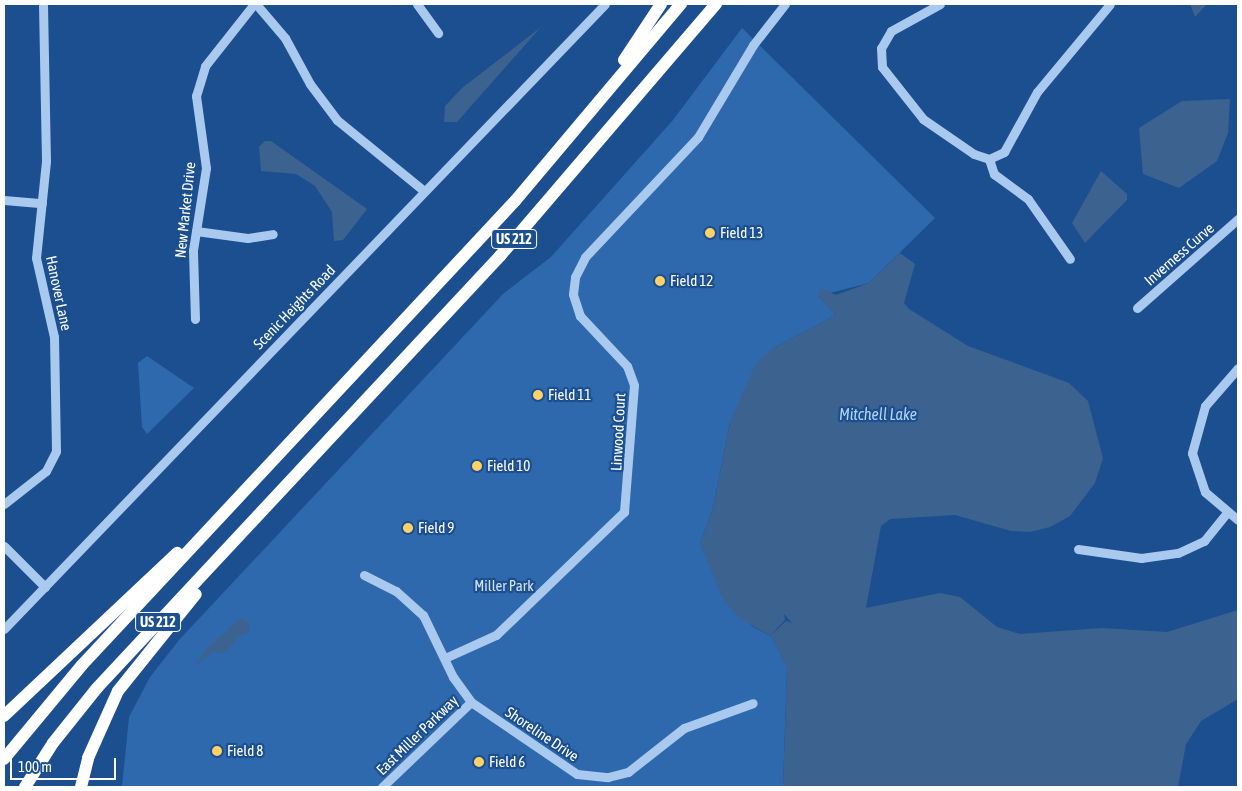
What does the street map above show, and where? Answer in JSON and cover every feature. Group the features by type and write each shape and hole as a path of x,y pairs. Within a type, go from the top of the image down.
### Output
{"highway":[{"path":"515,201 625,59 662,4"},
{"name":"US 212","path":"4,759 82,666 515,201 681,4"},
{"name":"US 212","path":"25,787 96,688 500,256 716,4"},
{"path":"4,716 283,451"},
{"path":"82,787 105,716 138,661 275,506 304,467"}],"street":[{"name":"Hanover Lane","path":"4,504 46,471 56,451 54,337 36,258 46,161 43,4"},
{"path":"255,4 285,38 310,84 337,120 424,191"},
{"name":"New Market Drive","path":"195,319 196,231 206,168 196,111 200,81 214,53 255,4"},
{"path":"416,4 438,33"},
{"name":"Scenic Heights Road","path":"4,629 605,4"},
{"name":"Linwood Court","path":"445,658 496,635 624,512 633,378 580,316 573,294 575,277 585,257 698,137 754,45 785,4"},
{"path":"940,4 891,31 881,48 882,67 923,119 974,154 989,159 1004,152 1037,92 1110,4"},
{"path":"989,159 994,174 1028,199 1070,259"},
{"path":"4,200 42,203"},
{"name":"Inverness Curve","path":"1137,308 1238,219"},
{"path":"196,231 248,238 273,234"},
{"path":"1238,368 1205,406 1193,439 1199,480 1227,514 1238,520"},
{"path":"1078,549 1141,558 1178,553 1204,541 1227,514"},
{"path":"4,546 45,587"},
{"name":"Shoreline Drive","path":"364,575 414,604 430,626 445,658 471,702 566,769 597,778 637,768 684,728 753,703"},
{"name":"East Miller Parkway","path":"382,787 471,702"}],"green space":[{"name":"Miller Park","path":"742,28 935,218 869,283 818,296 836,315 772,349 730,422 713,508 700,544 752,626 772,637 787,667 783,787 122,787 129,717 150,677 179,640 504,293 551,257 673,120"},
{"path":"147,356 194,388 147,434 142,427 138,363"}],"water":[{"path":"1190,4 1207,4 1195,17"},
{"path":"541,27 457,122 444,122 445,106 462,88"},
{"path":"1230,99 1228,133 1217,161 1179,188 1143,174 1139,128 1182,101"},
{"path":"265,141 271,141 367,209 343,240 334,241 332,212 315,186 296,174 261,171 259,147"},
{"path":"1101,171 1127,194 1127,200 1085,243 1072,223"},
{"name":"Mitchell Lake","path":"900,253 915,264 904,303 909,309 968,346 1069,383 1088,401 1103,458 1095,483 1070,516 1050,527 1030,532 1011,531 955,515 890,519 881,526 866,608 940,593 960,597 997,627 1020,634 1101,628 1167,632 1238,610 1238,699 1201,721 1186,744 1178,787 783,787 787,667 772,637 738,617 723,599 700,544 713,508 730,422 756,363 772,349 836,315 818,296 821,288 836,295 869,283"},
{"path":"241,618 249,622 249,632 238,637 225,653 213,652 196,665 206,649"}],"pier":[{"path":"784,614 792,623 786,621 769,637 785,620"}],"place":[{"name":"Field 13","path":"710,233"},
{"name":"Field 12","path":"660,281"},
{"name":"Field 11","path":"538,395"},
{"name":"Field 10","path":"477,466"},
{"name":"Field 9","path":"408,528"},
{"name":"Field 8","path":"217,751"},
{"name":"Field 6","path":"479,762"}]}
